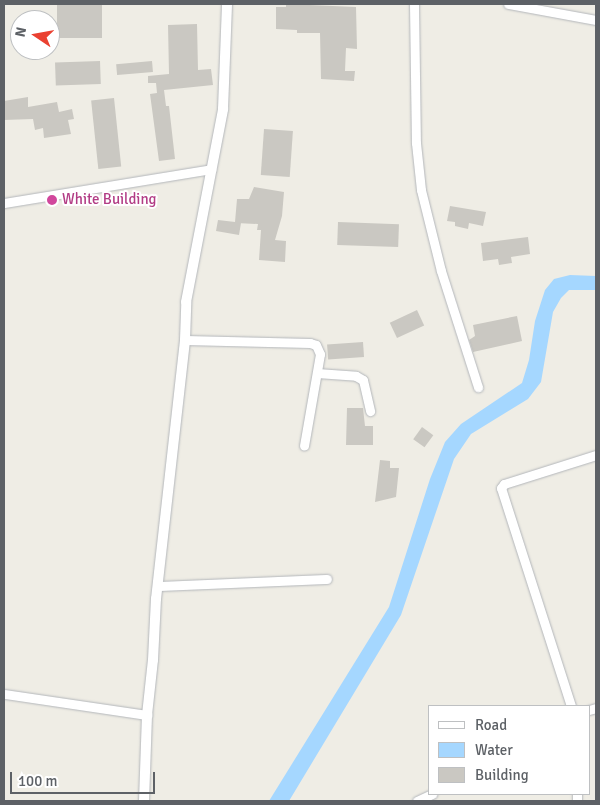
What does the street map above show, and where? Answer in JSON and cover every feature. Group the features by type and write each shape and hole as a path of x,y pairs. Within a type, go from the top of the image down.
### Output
{"street":[{"path":"144,801 146,715 185,340 186,302 223,109 227,4"},
{"path":"414,4 416,143 422,190 441,271 478,387"},
{"path":"508,4 596,20"},
{"path":"4,203 210,170"},
{"path":"185,340 310,343 316,345 320,354 304,446"},
{"path":"317,372 356,376 363,380 370,411"},
{"path":"571,705 501,488 504,484 596,455"},
{"path":"158,586 327,579"},
{"path":"5,694 146,715"},
{"path":"417,801 430,795"}],"water":[{"path":"570,275 596,276 596,290 569,290 561,298 553,312 541,382 528,399 471,434 454,459 401,615 289,801 269,801 389,607 430,479 445,442 461,424 522,383 529,360 535,321 545,290 554,279"}],"building":[{"path":"57,4 102,4 102,38 60,38 60,10 57,10"},
{"path":"286,4 356,7 357,49 346,48 345,71 355,71 354,81 321,79 320,33 297,33 297,30 276,29 276,7 286,7"},
{"path":"197,24 198,70 211,69 213,85 164,90 166,106 169,106 175,159 159,161 150,94 157,93 156,83 148,83 148,76 169,74 168,25"},
{"path":"100,61 101,84 56,86 55,63"},
{"path":"152,61 153,72 117,75 116,64"},
{"path":"28,97 28,107 57,102 59,112 72,109 74,119 68,120 71,134 44,138 43,128 35,130 33,119 4,120 4,101"},
{"path":"114,98 121,167 98,169 91,100"},
{"path":"264,129 293,131 290,177 261,175"},
{"path":"254,187 284,192 282,216 275,240 286,241 285,262 259,260 261,230 257,230 258,224 241,223 239,235 216,231 218,220 235,222 237,199 249,199"},
{"path":"450,206 486,212 483,226 469,223 468,229 455,226 455,222 447,221"},
{"path":"338,222 399,224 398,247 337,245"},
{"path":"528,237 530,254 511,257 512,263 499,265 498,259 483,261 481,243"},
{"path":"417,310 424,325 397,338 390,323"},
{"path":"517,316 522,341 473,352 469,340 475,336 473,325"},
{"path":"363,342 364,357 328,359 327,345"},
{"path":"347,408 363,408 365,426 373,426 373,445 346,445"},
{"path":"422,427 433,435 425,447 413,439"},
{"path":"380,460 390,461 390,468 399,468 396,497 375,502"}],"place":[{"name":"White Building","path":"52,200"}]}
